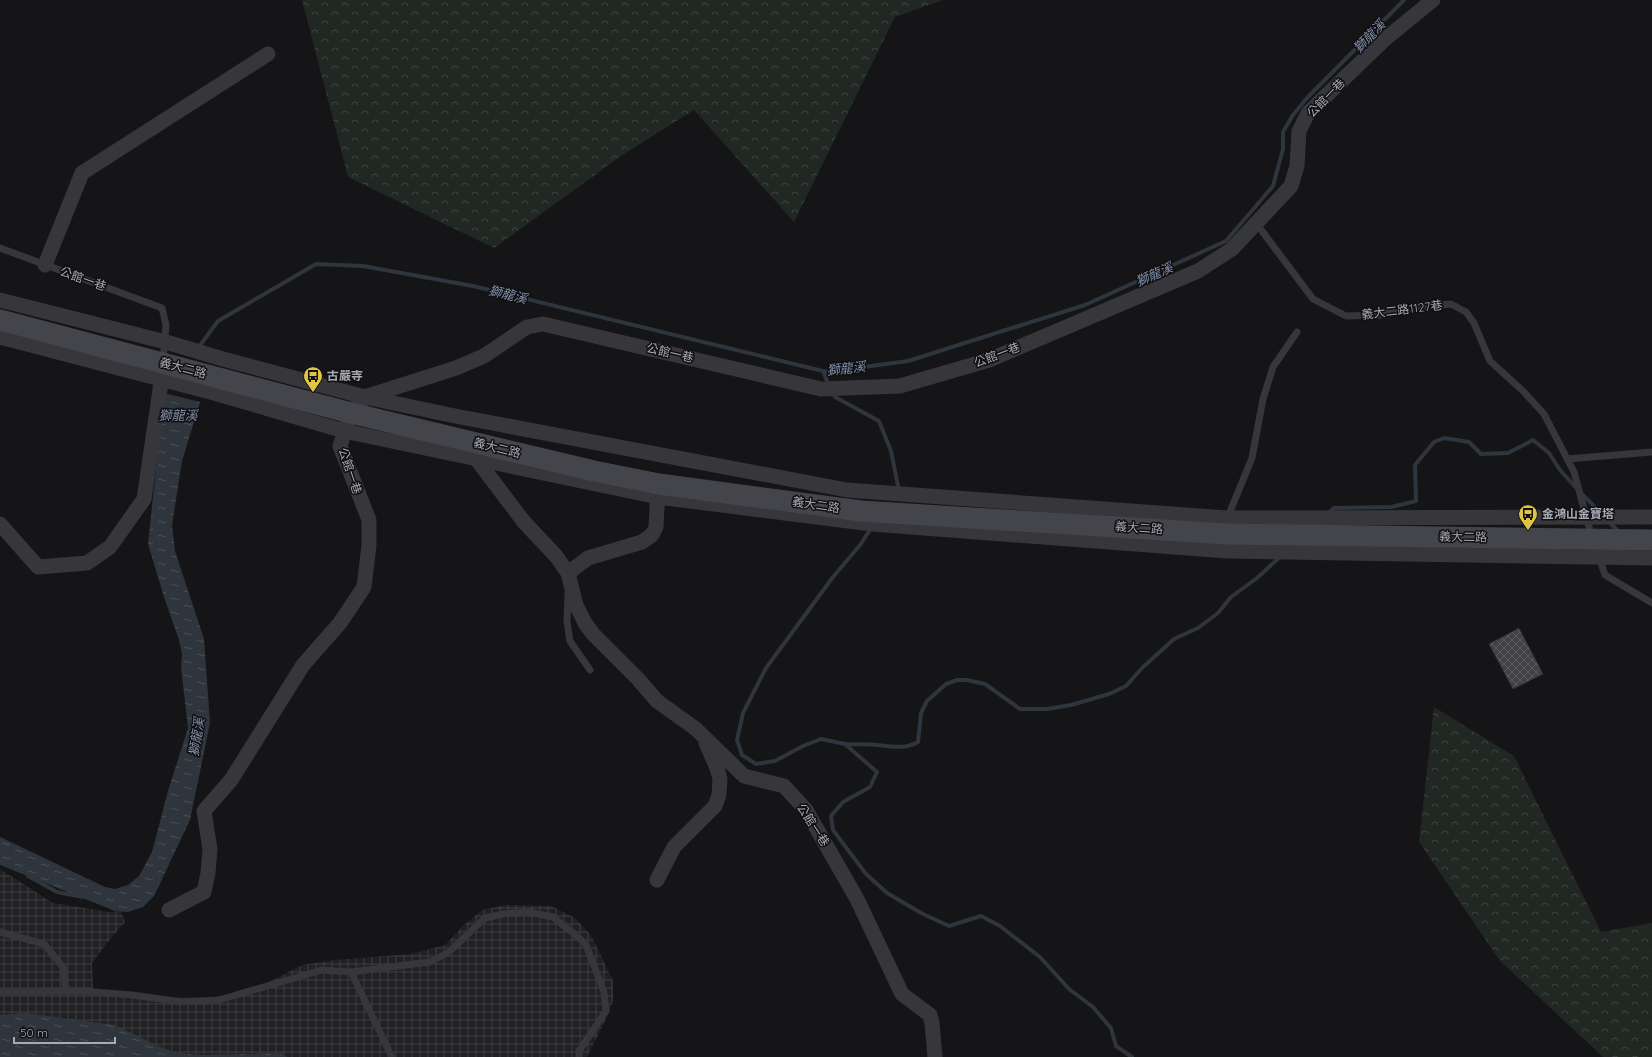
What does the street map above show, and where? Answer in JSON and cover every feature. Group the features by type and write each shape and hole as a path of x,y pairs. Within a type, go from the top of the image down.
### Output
{"street":[{"name":"公館一巷","path":"365,396 456,368 484,356 527,327 543,324 821,389 900,386 989,360 1198,271 1232,249 1291,186 1297,166 1299,131 1308,113 1384,40 1430,1"},
{"name":"公館一巷","path":"45,265 82,173 268,54"},
{"name":"義大二路","path":"0,300 166,342 218,376 347,422 476,459 658,491 862,511 1227,538 1596,549 1652,558"},
{"name":"義大二路","path":"0,320 162,371"},
{"name":"義大二路","path":"0,337 162,371 218,376 365,396 455,416 847,490 1227,538 1586,517 1652,517"},
{"name":"公館一巷","path":"0,524 38,567 87,563 110,547 144,499 162,371"},
{"path":"347,422 365,396"},
{"name":"公館一巷","path":"169,910 204,892 208,873 210,849 204,811 231,780 303,665 340,623 364,587 368,545 368,520 340,446 347,422"},
{"name":"義大二路","path":"347,422 461,439 594,471 658,491"},
{"name":"公館一巷","path":"461,439 524,522 556,556 568,573 576,605 585,623 593,634 638,678 657,701 696,729 744,776 784,786 806,810 857,899 902,994 930,1015 935,1057"},
{"path":"568,573 588,558 642,542 652,536 656,526 658,491"},
{"name":"義大二路","path":"1596,549 1652,540"},
{"path":"657,880 674,847 715,806 719,795 720,779 717,768 704,740 696,729"}],"lane":[{"name":"義大二路1127巷","path":"1256,223 1313,299 1346,316 1380,315 1418,307 1451,304 1466,312 1474,322 1490,361 1523,391 1544,414 1574,472 1586,517 1605,576 1652,603"},
{"name":"公館一巷","path":"0,248 162,308 166,325 166,342 162,371"},
{"path":"1227,538 1252,458 1263,399 1272,367 1297,332"},
{"path":"1567,459 1652,452"},
{"path":"568,573 567,622 570,641 590,670"},
{"path":"0,992 66,991 132,995 182,1002 219,1000 322,970 351,972 430,962 449,952 485,918 503,914 528,912 553,917 578,936 586,945 604,992 606,1012 579,1051 580,1057"},
{"path":"0,932 44,944 63,967 66,991"},
{"path":"351,972 392,1057"}],"shaded area":[{"path":"0,869 53,903 109,912 121,911 125,922 92,963 93,989 100,996 213,998 261,986 302,965 335,960 411,954 445,945 463,926 482,910 505,905 551,906 575,918 591,935 613,981 613,1001 587,1057 0,1057"}],"green space":[{"path":"302,0 943,0 895,17 794,222 694,110 624,154 494,248 348,177"},
{"path":"1434,707 1514,756 1601,932 1652,923 1652,1057 1603,1057 1500,961 1419,842"}],"water":[{"name":"獅龍溪","path":"164,393 200,402 182,461 172,525 175,551 204,639 210,723 190,820 154,896 143,907 128,912 115,911 0,865 0,837 105,887 115,889 128,885 139,876 152,852 168,791 188,728 181,667 182,654 179,640 148,544"},
{"path":"25,1013 115,1025 165,1049 186,1054 282,1053 287,1057 0,1057 0,1015"}],"building":[{"path":"1519,628 1543,674 1513,689 1489,644"}],"waterway":[{"name":"獅龍溪","path":"198,348 218,321 316,264 363,266 473,286 827,372 908,361 1085,305 1226,241 1273,186 1283,149 1283,132 1293,115 1307,98 1404,0"},
{"path":"823,371 829,386"},
{"path":"832,392 835,397 879,421 891,451 898,486 895,491"},
{"path":"1328,514 1334,508 1391,507 1416,501 1415,465 1434,442 1444,438 1469,442 1481,454 1508,453 1533,440 1549,453 1560,470 1577,489"},
{"path":"1582,494 1601,513"},
{"path":"1608,521 1619,532"},
{"path":"872,527 860,545 833,577 766,668 743,713 737,740 742,755 756,764 775,761 803,746 821,739 845,744 877,772 870,787 843,802 831,816 833,830 866,874 887,893 921,913 949,926 981,916 1000,926 1040,957 1069,989 1093,1007 1111,1028 1116,1046 1132,1057"},
{"path":"845,744 869,744 898,747 908,746 918,742 921,713 927,701 946,684 957,680 967,680 985,684 1020,709 1047,709 1071,705 1109,694 1126,686 1142,668 1174,639 1198,628 1218,613 1231,597 1257,578 1281,556"},
{"name":"獅龍溪","path":"28,876 57,892 83,897"}],"place":[{"name":"古嚴寺","path":"313,393"},
{"name":"金鴻山金寶塔","path":"1528,531"}]}
